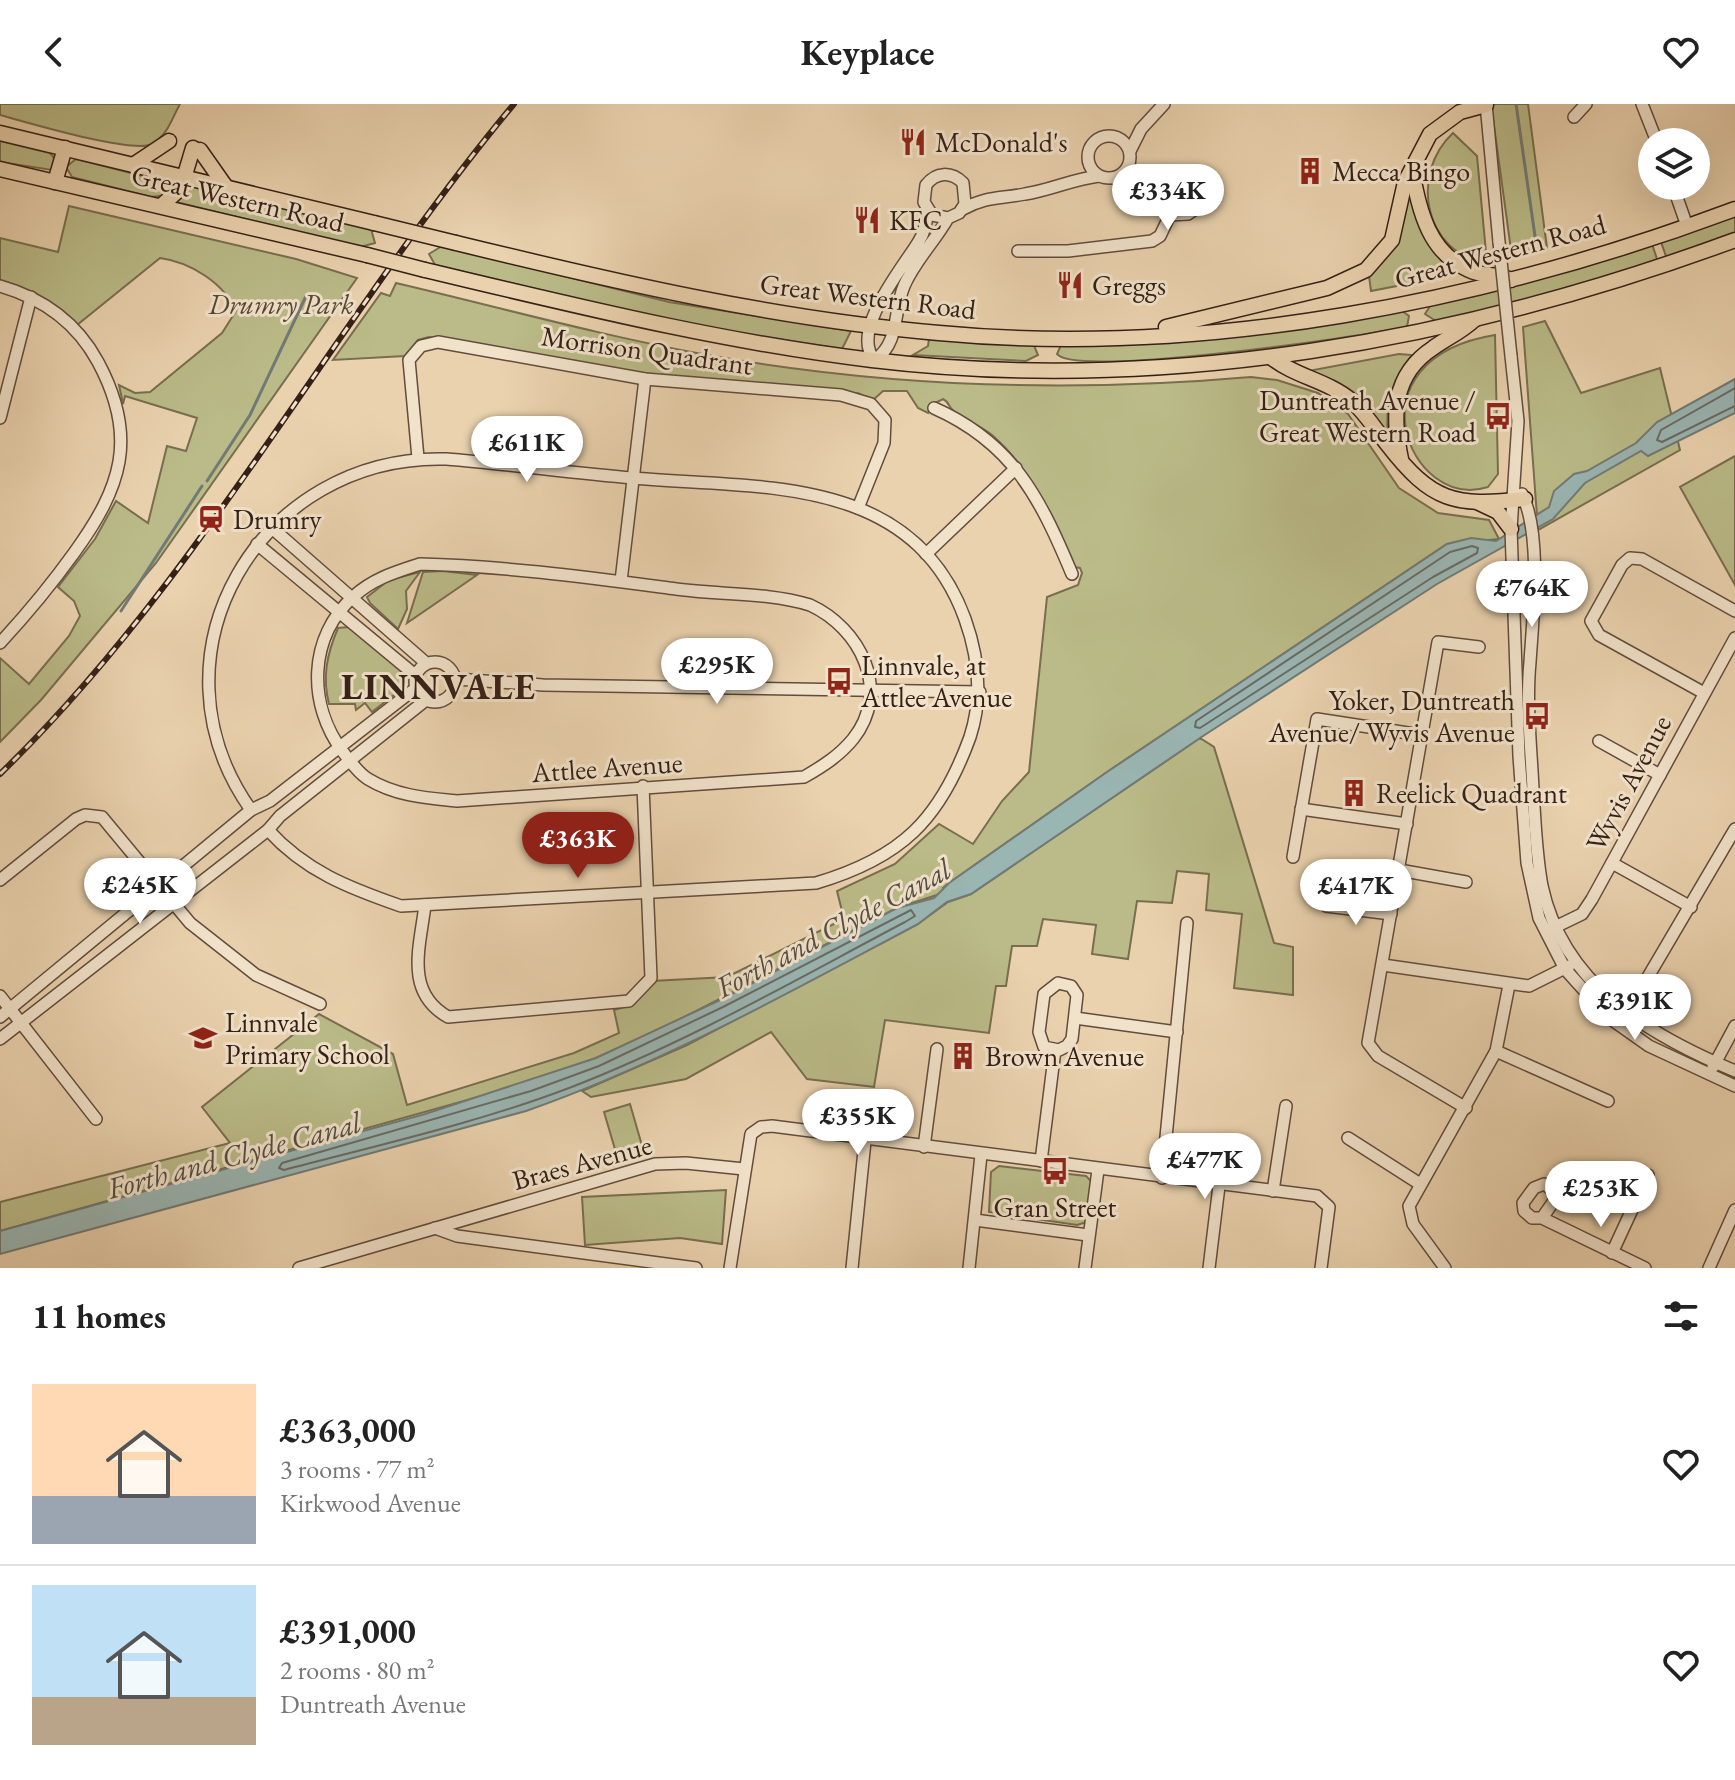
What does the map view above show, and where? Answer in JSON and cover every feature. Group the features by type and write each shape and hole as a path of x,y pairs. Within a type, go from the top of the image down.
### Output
{"main road":[{"path":"1141,335 1346,282 1366,270 1392,240 1405,182 1422,145 1440,125 1460,112 1486,105"},
{"name":"Great Western Road","path":"0,133 668,294 871,326 999,336 1141,335 1346,315 1574,264 1735,209"},
{"path":"133,165 169,141"},
{"path":"55,182 65,148"},
{"path":"161,206 177,194 196,149 226,187"},
{"name":"Great Western Road","path":"0,169 696,332 875,360 1049,370 1122,369 1272,358 1353,346 1476,319 1621,280 1735,240"},
{"path":"1412,172 1422,220 1441,248 1468,270 1498,274 1511,280"},
{"path":"1402,463 1394,409 1402,382 1420,358 1476,319"},
{"path":"1272,358 1289,372 1315,379 1353,402 1402,463 1432,492 1460,503 1522,504"},
{"path":"1479,503 1512,523"}],"street":[{"path":"1113,178 1123,173 1141,129 1164,104"},
{"path":"1574,117 1586,104"},
{"path":"1642,104 1651,128"},
{"path":"1486,105 1518,421 1515,479 1533,559 1528,694 1536,842 1550,929 1608,999 1630,1018 1735,1071"},
{"path":"1071,179 1097,139 1117,137 1141,129"},
{"path":"1117,137 1130,157 1136,185"},
{"path":"1087,158 1091,169 1099,176"},
{"path":"985,197 965,187 951,175 934,177 923,191 928,211 921,238 894,274 871,326 868,347 875,360 887,350 905,283 948,218 985,197 1024,194 1071,179 1099,176 1136,185 1170,215 1188,214 1208,200"},
{"path":"963,209 967,198 965,187"},
{"path":"1678,200 1687,226"},
{"path":"928,211 937,217 948,218"},
{"path":"1018,251 1068,251 1152,241 1160,236 1170,215"},
{"path":"0,286 31,297 69,323 96,358 117,407 121,456 113,490 97,521 3,635"},
{"path":"0,418 31,297"},
{"name":"Morrison Quadrant","path":"418,458 409,360 421,346 438,342 645,379 841,395 871,404 885,420 884,443 858,508"},
{"path":"621,581 645,379"},
{"path":"934,408 984,435 1016,468 1041,507 1072,574"},
{"path":"418,458 634,478 795,488 881,518 926,554 943,575 962,610 975,644 980,692 974,723 957,772 937,808 875,861 855,872 816,883 401,906 342,885 290,855 266,830 249,829 253,811 232,779 221,749 210,691 210,672 223,606 234,577 280,517 327,484 382,464 418,458"},
{"path":"926,554 1016,468"},
{"path":"1522,504 1512,523 1512,565 1525,845 1532,891 1565,969 1590,1000 1649,1046 1735,1086"},
{"path":"257,544 415,675 416,688 426,700 433,703 445,699 456,687 456,679 445,664 426,663 272,528"},
{"path":"1704,693 1599,635 1591,621 1622,565 1630,558 1642,559 1735,611"},
{"name":"Attlee Avenue","path":"420,564 471,565 810,605 833,617 854,638 869,668 870,693 865,716 855,737 834,760 804,777 457,801 403,795 368,779 339,747 325,722 316,684 322,644 339,613 353,597 376,579 420,564"},
{"name":"Wyvis Avenue","path":"1550,929 1582,914 1735,638"},
{"path":"1466,1108 1371,1050 1368,1043 1372,1006 1383,965 1438,642 1479,647"},
{"path":"415,675 426,663"},
{"path":"456,679 870,693 980,692"},
{"path":"0,1017 253,811 416,688"},
{"path":"0,1039 426,700"},
{"path":"1293,857 1317,719 1421,735"},
{"path":"1599,741 1660,775"},
{"path":"425,905 418,967 420,991 434,1009 448,1017 629,1001 651,978 643,786"},
{"path":"1301,809 1407,824"},
{"path":"253,811 271,814 266,830"},
{"path":"0,880 76,819 95,814 107,822 171,903 204,935 256,975 320,1004"},
{"path":"1635,999 1734,834"},
{"path":"1612,863 1691,907"},
{"path":"1399,870 1466,882"},
{"path":"1326,906 1391,914"},
{"path":"1162,1178 1187,923"},
{"path":"1383,965 1529,986 1575,961"},
{"path":"1058,983 1075,989 1075,1018 1072,1039 1067,1046 1055,1050 1044,1047 1039,1032 1047,989 1058,983"},
{"path":"1445,1268 1413,1224 1409,1206 1496,1051 1509,985"},
{"path":"0,996 96,1119"},
{"path":"1075,1018 1177,1032"},
{"path":"1709,1075 1735,1026"},
{"path":"924,1147 937,1049"},
{"path":"1041,1161 1055,1050"},
{"path":"1496,1051 1608,1101"},
{"path":"1273,1191 1286,1106"},
{"path":"730,1268 751,1134 761,1127 1317,1196 1329,1207 1321,1268"},
{"path":"1348,1138 1420,1184"},
{"path":"852,1268 865,1141"},
{"path":"969,1268 981,1155"},
{"name":"Braes Avenue","path":"299,1268 655,1164 686,1163 744,1169"},
{"path":"1085,1268 1098,1170"},
{"path":"1612,1253 1648,1175"},
{"path":"1209,1268 1219,1186"},
{"path":"1709,1268 1735,1210"},
{"path":"1542,1218 1645,1268"},
{"path":"975,1220 1088,1235"},
{"path":"435,1228 457,1236 696,1268"}],"green space":[{"path":"0,104 180,104 162,136 152,144 141,146 79,136 0,115"},
{"path":"1491,104 1528,104 1547,248 1512,257"},
{"path":"1453,133 1477,156 1487,263 1466,257 1449,245 1437,229 1430,210 1428,190 1431,169 1439,150"},
{"path":"0,141 50,153 55,159 52,170 0,162"},
{"path":"76,159 178,185 168,195 151,197 72,177 66,167"},
{"path":"187,184 371,229 375,243 360,247 176,202"},
{"path":"1409,186 1419,222 1457,270 1453,275 1371,291 1369,276 1397,244"},
{"name":"Drumry Park","path":"69,206 296,259 357,278 156,563 41,700 0,742 0,658 29,684 69,636 80,616 74,601 58,587 95,539 116,501 148,523 167,446 186,451 197,418 125,396 123,404 119,385 135,393 150,392 222,333 236,311 223,291 205,276 183,264 160,258 77,325 0,280 0,238 58,252"},
{"path":"1735,213 1735,234 1667,259 1661,242"},
{"path":"1652,244 1658,262 1576,288 1436,321 1425,314 1432,303"},
{"path":"442,246 669,302 851,331 842,349 688,325 435,265 429,254"},
{"path":"396,283 663,346 839,374 976,384 1044,385 1113,385 1251,377 1277,380 1318,393 1348,414 1399,488 1438,513 1489,520 1499,539 1447,544 1107,772 949,883 943,888 943,893 897,908 663,1028 596,1058 528,1083 0,1231 0,1202 230,1143 202,1107 319,1014 393,1054 407,1105 574,1053 619,1033 614,1010 636,1000 652,981 727,977 844,919 837,891 895,864 939,824 973,844 1002,801 1029,772 1047,597 1078,585 1082,573 1080,568 1074,567 1050,513 1030,479 1006,448 983,428 959,415 943,399 933,404 928,413 918,408 907,391 883,391 872,401 858,393 856,396 663,377 429,337 418,340 405,356 333,360 381,293 390,296"},
{"path":"1401,310 1409,316 1407,327 1283,346 1114,361 1076,360 1057,354 1061,345"},
{"path":"1545,321 1581,393 1660,368 1680,450 1538,530 1523,327"},
{"path":"1495,335 1498,474 1488,487 1460,489 1435,477 1416,456 1406,429 1406,400 1420,372 1449,349"},
{"path":"929,339 1033,343 1038,355 1026,361 913,355 928,346"},
{"path":"1399,354 1412,355 1399,374 1391,394 1388,437 1308,371"},
{"path":"1735,456 1735,585 1680,487"},
{"path":"420,572 406,591 407,609 398,629 367,597 389,580"},
{"path":"423,572 477,575 407,623"},
{"path":"349,627 402,671 404,687 372,712 365,703 356,710 355,704 329,704 326,684 328,656 338,628"},
{"path":"1200,738 1214,747 1274,943 1293,947 1293,995 1234,988 1242,914 1206,910 1209,874 1177,871 1172,903 1137,901 1128,959 1092,954 1096,925 1043,919 1037,946 1012,946 1006,986 996,986 989,1033 885,1020 874,1087 807,1079 771,1032 686,1079 591,1097 582,1091 687,1045 918,924 948,902 971,894"},
{"path":"630,1104 643,1149 617,1156 604,1112"},
{"path":"999,1166 1086,1176 1092,1182 1087,1222 1077,1225 989,1212 991,1172"},
{"path":"726,1190 722,1244 680,1238 585,1245 582,1197"}],"water":[{"path":"1735,379 1735,413 1648,456 1641,451 1585,483 1553,519 1437,584 1200,738 971,894 947,902 918,924 725,1025 627,1071 526,1111 0,1254 0,1231 425,1114 596,1058 720,1000 897,908 934,898 949,883 1107,772 1447,544 1471,538 1496,541 1549,507 1554,491 1574,474 1587,471 1636,443 1657,422"}],"waterway":[{"path":"1516,104 1537,250"},
{"path":"207,481 250,415 307,294"},
{"path":"121,611 202,486"}],"railway":[{"path":"0,774 73,698 141,617 266,446 386,272 514,104"}],"place":[{"name":"McDonald's","path":"913,142"},
{"name":"Mecca Bingo","path":"1310,171"},
{"name":"KFC","path":"867,220"},
{"name":"Greggs","path":"1070,285"},
{"name":"Duntreath Avenue / Great Western Road","path":"1498,416"},
{"name":"Drumry","path":"211,519"},
{"name":"Linnvale, at Attlee Avenue","path":"839,681"},
{"name":"Yoker, Duntreath Avenue/ Wyvis Avenue","path":"1537,716"},
{"name":"Reelick Quadrant","path":"1354,793"},
{"name":"Linnvale Primary School","path":"203,1038"},
{"name":"Brown Avenue","path":"963,1056"},
{"name":"Gran Street","path":"1055,1171"}],"district":[{"name":"LINNVALE","path":"439,686"}],"water label":[{"name":"Forth and Clyde Canal","path":"833,928"},
{"name":"Forth and Clyde Canal","path":"234,1155"}]}
